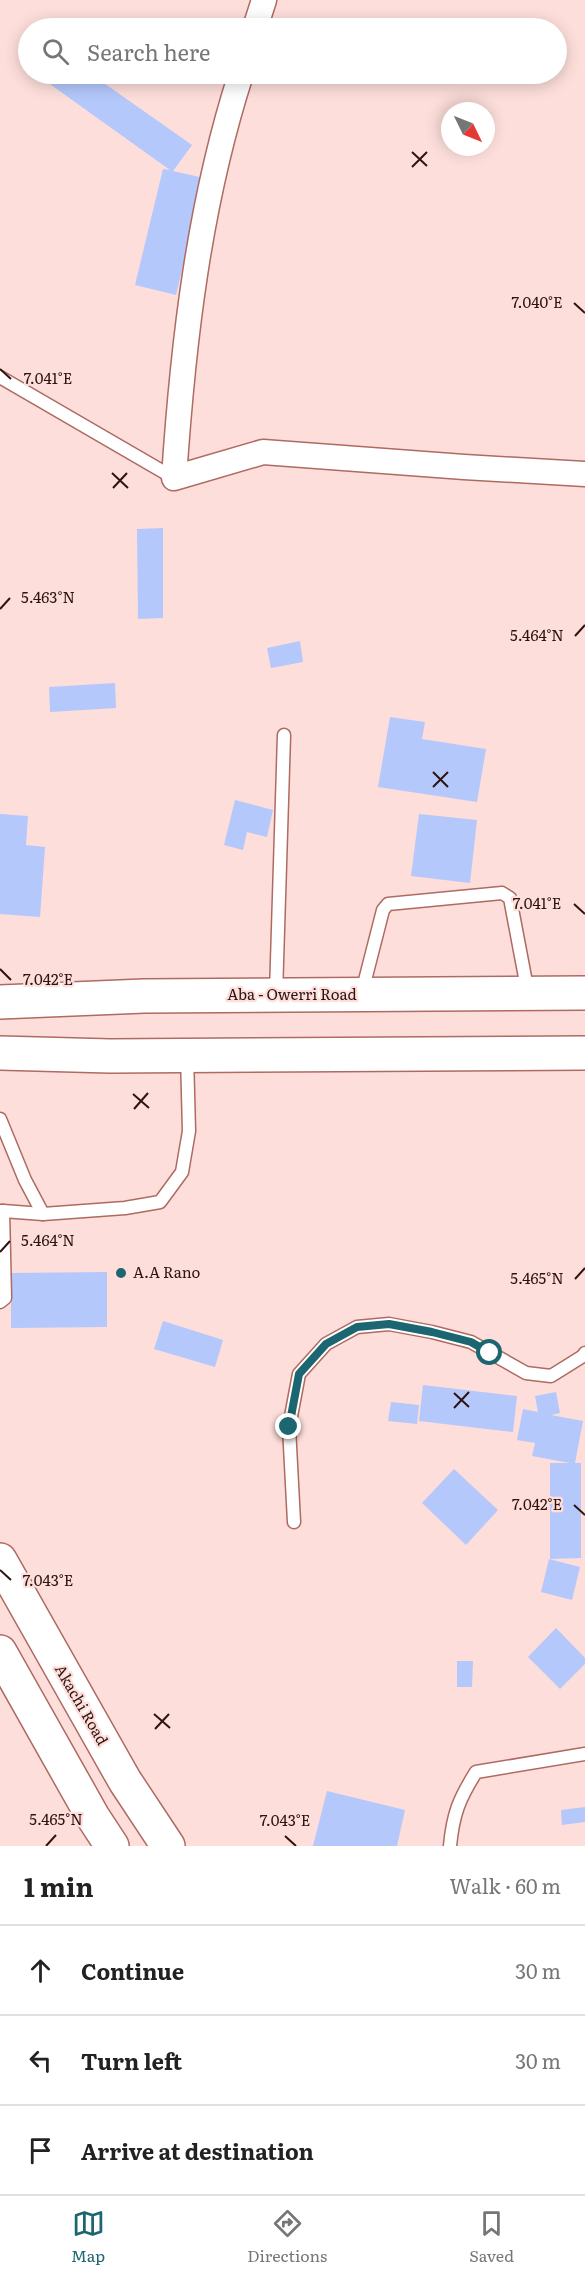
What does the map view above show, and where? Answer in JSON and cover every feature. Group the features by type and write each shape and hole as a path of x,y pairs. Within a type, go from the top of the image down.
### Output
{"main road":[{"name":"Aba - Owerri Road","path":"0,1002 144,996 585,993"},
{"path":"0,1053 110,1056 585,1053"},
{"name":"Akachi Road","path":"0,1560 125,1781 168,1846"},
{"path":"0,1652 112,1846"}],"street":[{"path":"258,18 264,0"},
{"path":"238,84 225,122 202,225 179,409 174,478 263,452 585,474"}],"lane":[{"path":"0,377 174,478"},
{"path":"276,995 284,735"},
{"path":"361,994 383,910 388,904 502,894 510,898 529,994"},
{"path":"0,1302 5,1298 2,1211 43,1214 125,1208 160,1202 182,1172 189,1131 187,1055"},
{"path":"0,1119 25,1180 43,1214"},
{"path":"294,1522 289,1427 299,1374 326,1344 357,1327 389,1324 471,1342 526,1373 551,1376 585,1353"},
{"path":"450,1846 452,1823 461,1796 476,1772 585,1754"}],"building":[{"path":"50,84 105,84 192,145 173,171 204,178 176,295 135,285 163,169 170,170"},
{"path":"163,528 163,618 138,619 137,529"},
{"path":"300,641 303,662 271,668 267,648"},
{"path":"115,683 116,708 50,712 49,687"},
{"path":"390,717 425,722 422,739 486,749 477,802 378,787"},
{"path":"235,800 273,810 267,837 247,832 243,850 224,845"},
{"path":"0,814 28,816 26,845 45,847 40,917 0,914"},
{"path":"419,814 477,820 470,883 411,876"},
{"path":"107,1272 107,1327 11,1328 11,1273"},
{"path":"163,1321 223,1340 215,1367 154,1349"},
{"path":"423,1385 517,1396 513,1432 419,1421"},
{"path":"556,1392 560,1413 551,1415 583,1421 575,1463 581,1463 581,1558 550,1559 550,1463 570,1463 532,1456 535,1443 517,1440 523,1409 538,1412 535,1396"},
{"path":"391,1402 419,1405 417,1424 388,1421"},
{"path":"454,1469 498,1510 466,1545 422,1503"},
{"path":"549,1559 580,1567 572,1600 541,1592"},
{"path":"556,1628 585,1658 585,1664 560,1689 528,1657"},
{"path":"457,1661 473,1661 472,1687 457,1687"},
{"path":"327,1791 405,1810 397,1846 313,1846"},
{"path":"585,1807 585,1822 562,1825 561,1810"}],"place":[{"name":"A.A Rano","path":"121,1273"}],"route":[{"path":"289,1427 299,1374 326,1344 357,1327 389,1324 432,1332 471,1342 490,1353"}]}
